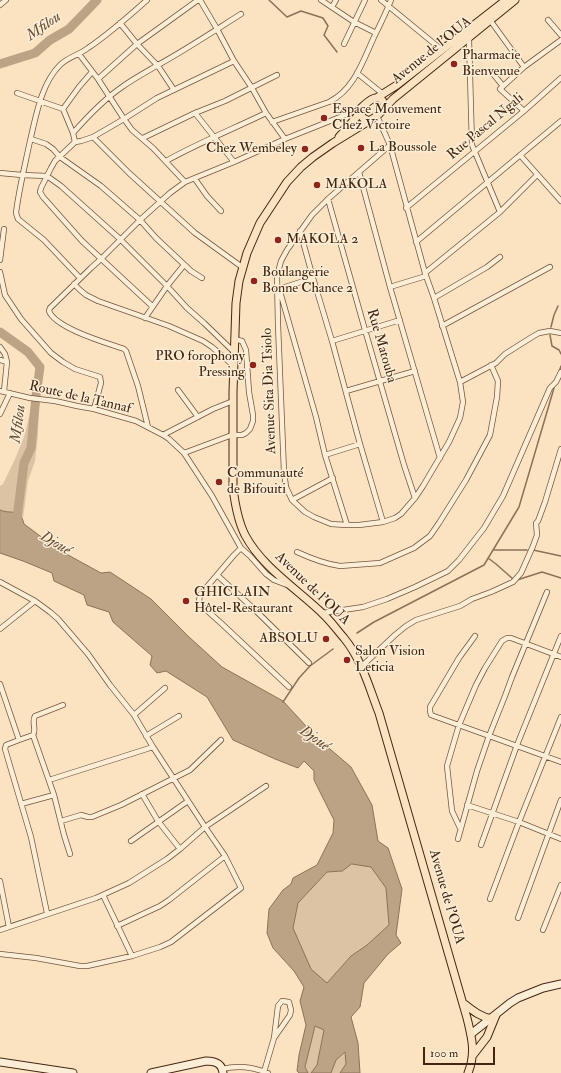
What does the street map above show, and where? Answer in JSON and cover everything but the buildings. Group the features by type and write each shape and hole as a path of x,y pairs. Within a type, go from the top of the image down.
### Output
{"main road":[{"name":"Avenue de l'OUA","path":"468,1073 473,1055 471,1034 463,1003 379,712 362,666 351,647 323,613 292,587 255,550 245,534 241,524 234,501 233,488 232,435 234,339 236,303 242,268 260,223 287,182 301,168 333,143 377,116 400,93 469,39 515,0"},
{"name":"Avenue de l'OUA","path":"333,143 367,102 397,85 503,1"},
{"path":"380,96 385,108"},
{"path":"360,111 363,118 369,120"},
{"path":"463,1003 476,1013 486,1018 494,1017 487,1037 473,1055"}],"street":[{"path":"0,5 6,0"},
{"path":"80,278 44,240 18,219 16,213 22,175 34,123 46,86 52,74 64,61 88,48 147,0"},
{"path":"98,79 137,44 199,0 266,113 285,139"},
{"path":"321,0 354,22 376,33"},
{"path":"332,7 336,0"},
{"path":"344,44 365,0"},
{"path":"382,0 442,50"},
{"path":"272,122 323,104 334,99 345,91 357,73 391,0"},
{"path":"73,133 97,107 135,78 158,66 242,14"},
{"path":"490,20 524,67"},
{"path":"548,20 561,35"},
{"path":"120,23 158,66 174,90"},
{"path":"469,39 472,145 500,212"},
{"path":"524,111 501,88 524,67 561,40"},
{"path":"79,54 110,96 132,130 143,138 185,182"},
{"path":"152,306 82,241 40,192 55,161 75,142 94,137 157,98 234,61"},
{"path":"63,109 92,72"},
{"path":"357,73 380,96"},
{"path":"143,138 195,113 225,101 277,75"},
{"path":"494,75 503,86"},
{"name":"Rue Pascal Ngali","path":"406,208 524,111 561,78"},
{"path":"17,93 63,109 75,142"},
{"path":"148,427 138,386 126,351 124,349 97,341 65,325 50,314 50,308 140,220 170,193 185,182 285,139 360,111"},
{"path":"195,113 234,162"},
{"path":"166,161 188,149 266,113"},
{"name":"Avenue Sita Dia Tsiolo","path":"377,116 390,145 425,274 460,382 463,402 460,418 440,458 415,498 401,514 395,518 383,522 359,525 332,524 322,521 305,512 292,500 286,487 284,472 277,276 281,261 312,215 328,199 390,145"},
{"path":"416,242 561,120"},
{"path":"94,137 129,173 195,234 242,268"},
{"path":"31,139 46,144 60,157 101,186 140,220 184,265 202,278"},
{"path":"520,155 561,201"},
{"path":"359,172 390,287 440,458"},
{"path":"0,173 47,176 61,186 120,239 187,308 234,352"},
{"path":"390,287 425,274 500,212 537,175"},
{"path":"195,179 207,196 221,211"},
{"name":"Rue Matouba","path":"328,199 415,498"},
{"path":"0,260 4,229"},
{"path":"300,231 383,522"},
{"path":"434,298 487,267 500,257"},
{"path":"145,318 152,306 184,265"},
{"path":"442,326 550,267"},
{"path":"0,272 5,295 21,319 51,353 75,369 100,377 101,383 94,409"},
{"path":"277,276 279,289 316,417 325,455 347,525"},
{"path":"279,289 313,278"},
{"path":"74,284 86,294 98,301 169,326 203,341 234,366"},
{"path":"332,340 400,320"},
{"path":"460,382 496,363 505,354 539,333 561,333"},
{"path":"184,453 232,435 242,435 250,429 253,421 253,415 249,392 246,350 242,341 234,339"},
{"path":"0,347 5,354 7,362 2,391"},
{"path":"0,360 7,362"},
{"path":"297,552 309,558 340,566 380,563 414,548 430,536 440,524 490,435 497,397 498,381 491,365"},
{"path":"346,391 415,371"},
{"path":"323,613 363,607 387,599 448,570 459,560 484,528 503,496 550,388 556,382 561,372"},
{"path":"178,390 198,417"},
{"name":"Route de la Tannaf","path":"2,391 30,398 94,409 136,421 163,434 184,453 206,486 241,548 266,574 274,580 292,587"},
{"path":"0,414 10,393"},
{"path":"163,434 233,401"},
{"path":"325,455 360,444"},
{"path":"362,666 401,630 416,620 460,606 472,599 513,582 520,573 533,546 537,534 536,523 545,502 561,448"},
{"path":"292,500 333,478"},
{"path":"241,548 200,595 200,602 289,687"},
{"path":"218,575 309,663"},
{"path":"0,582 35,600 58,619 78,642 134,715 173,778 225,856 240,888 171,942 132,956 97,965 80,966 36,958 0,954"},
{"path":"458,839 477,771 489,736 547,592"},
{"path":"0,629 35,600"},
{"path":"475,636 459,658 430,707 432,715 561,762"},
{"path":"481,844 517,745 561,636"},
{"path":"460,828 452,811 447,766 459,725 485,668 502,640 507,638 526,643 561,657"},
{"path":"0,684 19,740"},
{"path":"134,715 165,688"},
{"path":"63,705 35,716 33,720 35,732 33,735 54,795 70,854"},
{"path":"146,736 179,716"},
{"path":"490,899 518,822 561,717"},
{"path":"33,735 4,747 31,838 47,914"},
{"path":"61,821 81,814 92,817 190,770 221,740"},
{"path":"49,780 153,747"},
{"path":"0,930 103,895 129,883 180,849 204,826 266,786"},
{"path":"142,794 158,821 180,849"},
{"path":"21,804 54,795"},
{"path":"518,918 561,800"},
{"path":"131,841 188,801"},
{"path":"467,805 518,822 561,839"},
{"path":"117,926 160,906 225,856"},
{"path":"0,880 9,927"},
{"path":"543,930 561,885"},
{"path":"103,895 132,956"},
{"path":"471,1034 510,1003 543,988 561,984"},
{"path":"151,1073 206,1061 218,1063 223,1071 237,1066 248,1067 266,1072 274,1038 278,1006 282,1001 289,1002 291,1010 290,1014 274,1038"},
{"path":"0,1062 73,1073"}],"shaded area":[{"path":"33,401 39,403 38,435 35,461 28,481 23,518 17,513 0,510 0,486 3,484 24,437"},
{"path":"352,864 371,866 386,888 389,926 367,945 351,956 327,983 311,969 293,928 298,903 327,872 342,871"},
{"path":"315,1026 324,1030 317,1065 311,1073 308,1073 305,1067"},
{"path":"345,1052 346,1064 340,1073 331,1073 335,1060"}],"water":[{"name":"Djoué","path":"0,510 18,513 24,524 59,550 101,573 110,572 151,599 222,667 283,701 317,738 351,767 372,805 378,841 388,848 402,889 396,935 401,943 388,954 364,983 360,1007 351,1017 358,1043 360,1073 340,1073 346,1064 345,1052 336,1060 331,1073 311,1073 317,1065 324,1030 315,1026 305,1067 308,1073 299,1073 297,1071 306,1025 300,1001 304,987 294,971 273,948 267,933 269,909 283,890 291,884 293,878 317,865 333,833 334,820 314,780 314,771 304,761 298,768 233,740 207,697 166,671 157,673 150,665 152,656 113,622 109,612 87,605 84,595 54,581 52,573 0,553","holes":["352,864 371,867 386,888 389,925 367,945 351,956 327,983 311,969 293,928 298,903 327,872 342,871"]}],"waterway":[{"name":"Mfilou","path":"0,64 35,53 50,40 69,29 97,0"},
{"path":"269,0 287,17 301,11 323,18 328,26 324,35 337,52"},
{"path":"551,327 558,306"},
{"name":"Mfilou","path":"0,332 28,352 40,367 31,448 24,463 16,525"},
{"path":"550,335 552,346 559,350 561,354"},
{"path":"559,372 561,366"},
{"path":"357,633 374,622 484,565 519,507 554,388"},
{"path":"494,550 527,550"},
{"path":"533,550 561,556"},
{"path":"488,558 513,579"},
{"path":"517,580 542,572 561,578"},
{"path":"283,702 299,678 310,666 333,649"}],"place":[{"name":"Pharmacie Bienvenue","path":"454,64"},
{"name":"Espace Mouvement Chez Victoire","path":"324,118"},
{"name":"La Boussole","path":"361,148"},
{"name":"Chez Wembeley","path":"305,149"},
{"name":"MAKOLA","path":"317,185"},
{"name":"MAKOLA 2","path":"278,240"},
{"name":"Boulangerie Bonne Chance 2","path":"254,281"},
{"name":"PRO forophony Pressing","path":"253,365"},
{"name":"Communauté de Bifouiti","path":"219,482"},
{"name":"GHICLAIN Hôtel-Restaurant","path":"186,601"},
{"name":"ABSOLU","path":"326,639"},
{"name":"Salon Vision Leticia","path":"347,660"}]}
